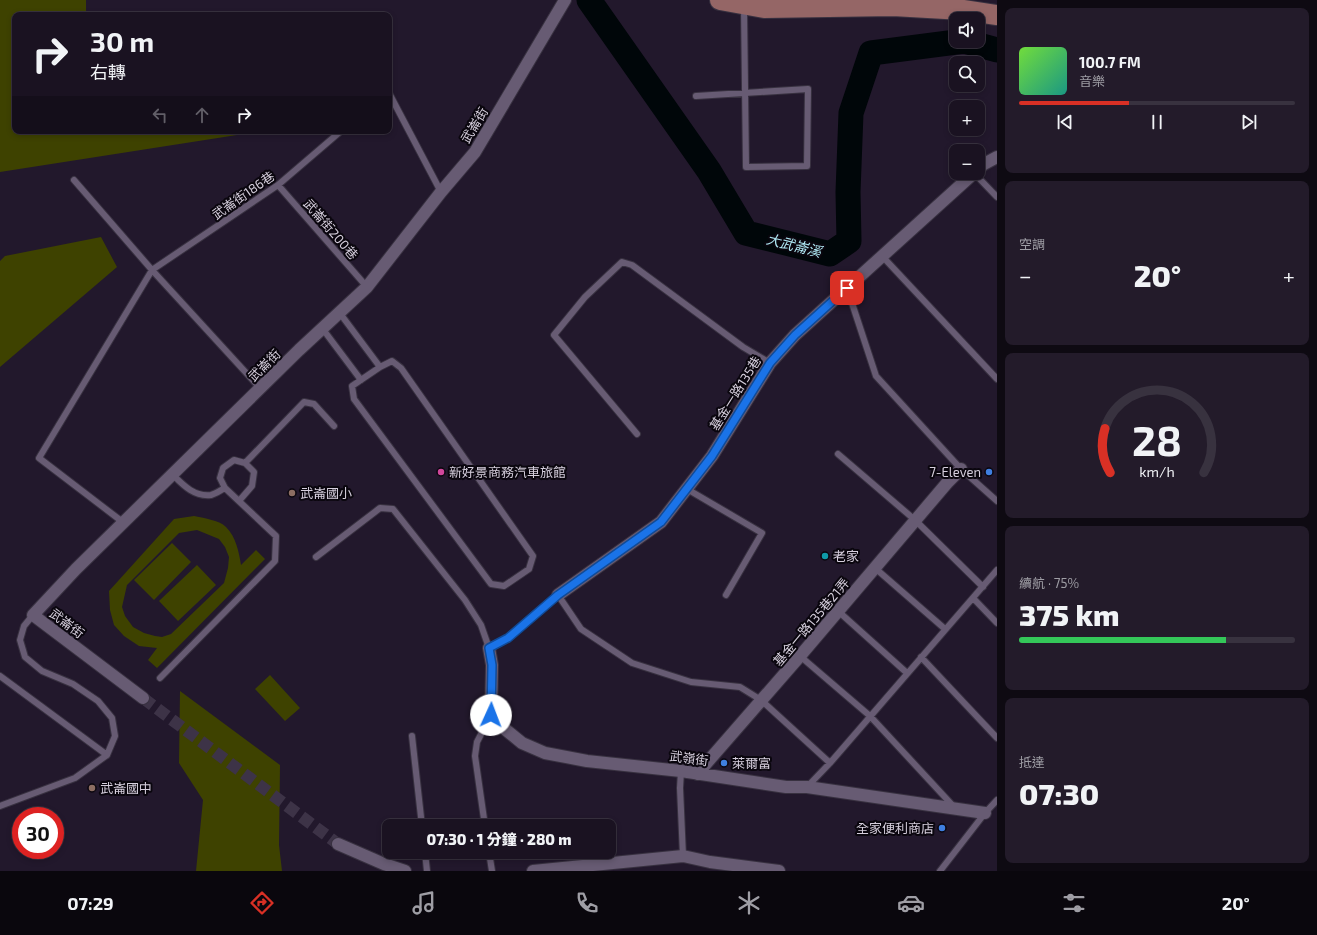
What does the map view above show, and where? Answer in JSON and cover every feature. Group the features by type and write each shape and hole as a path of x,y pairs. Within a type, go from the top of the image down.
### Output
{"main road":[{"path":"720,0 764,8 893,6 963,10 997,15"}],"street":[{"name":"武崙街","path":"143,698 33,615 76,569 260,388 367,287 441,192 475,152 565,0"},
{"path":"985,163 997,157"},
{"name":"基金一路135巷","path":"558,595 661,522 712,456 770,363 795,335 966,180"},
{"name":"基金一路135巷21弄","path":"697,774 800,656 947,483 961,469"},
{"path":"489,648 492,665 491,715"},
{"name":"武嶺街","path":"491,715 522,743 545,753 587,761 681,771 786,787 807,787 985,813"},
{"path":"338,844 383,868 405,871"},
{"path":"533,871 602,868 683,856 709,866 779,871"}],"lane":[{"path":"696,96 744,92 808,89 807,166 746,167 744,92 744,5"},
{"path":"392,99 441,192"},
{"name":"武崙街186巷","path":"152,270 278,184 337,134"},
{"path":"74,180 152,270 260,388"},
{"path":"981,180 997,197"},
{"name":"武崙街200巷","path":"278,184 367,287"},
{"path":"883,257 997,379"},
{"path":"638,434 554,335 585,297 622,262 632,265 743,347 770,363"},
{"path":"124,522 39,458 152,270"},
{"path":"847,288 876,376 961,469 997,501"},
{"path":"339,312 380,367"},
{"path":"322,328 361,380"},
{"path":"392,361 401,368 533,556 529,569 504,586 491,584 354,399 352,386 361,380 392,361"},
{"path":"245,463 304,402 314,404 334,426"},
{"path":"838,454 915,520 983,587"},
{"path":"160,678 275,561 276,536 225,488 220,478 223,468 234,460 245,463 254,472 252,486 239,501"},
{"path":"173,475 186,488 199,494 211,495 225,488"},
{"path":"687,489 762,533 726,595"},
{"path":"316,558 380,508 393,509 465,600 481,625 489,648 508,638 558,595 581,629 632,663 690,682 740,687 761,700 830,763"},
{"path":"875,568 945,630"},
{"path":"807,787 830,763 997,570"},
{"path":"973,598 997,623"},
{"path":"838,611 907,673"},
{"path":"0,806 75,778 107,755 115,736 112,718 98,701 73,684 42,671 24,657 20,640 24,626 33,615"},
{"path":"800,656 870,716 955,808"},
{"path":"921,657 997,738"},
{"path":"0,676 107,755"},
{"path":"484,819 475,756 477,742 491,715"},
{"path":"412,736 421,819"},
{"path":"681,771 680,788 683,856"},
{"path":"940,871 985,813 997,800"},
{"path":"426,859 427,871"},
{"path":"490,859 492,871"}],"shaded area":[{"path":"0,0 86,0 86,12 12,12 12,134 238,134 237,135 0,172"},
{"path":"101,237 117,267 0,367 0,261 5,256"},
{"path":"194,516 211,520 226,527 235,540 241,565 256,550 265,559 157,668 148,660 157,648 139,646 124,636 114,625 110,610 109,591 174,519","holes":["197,530 219,539 225,547 229,557 224,583 171,634 162,637 155,636 144,633 133,627 125,616 122,607 127,585 179,533"]},
{"path":"172,543 191,562 154,600 134,580"},
{"path":"197,565 216,585 178,621 159,601"},
{"path":"270,675 300,708 285,721 255,689"},
{"path":"180,691 280,765 279,845 282,871 196,871 203,800 179,763"}],"waterway":[{"name":"大武崙溪","path":"589,0 709,171 746,233 830,254 849,241 848,192 851,113 871,53 964,41 997,50"}],"tunnel":[{"path":"143,698 338,844"}],"place":[{"name":"新好景商務汽車旅館","path":"441,472"},
{"name":"7-Eleven","path":"989,472"},
{"name":"武崙國小","path":"292,493"},
{"name":"老家","path":"825,556"},
{"name":"萊爾富","path":"724,763"},
{"name":"武崙國中","path":"92,788"},
{"name":"全家便利商店","path":"942,828"}],"route":[{"path":"491,715 492,665 489,648 508,638 558,595 661,522 712,456 770,363 795,335 847,288"}]}
